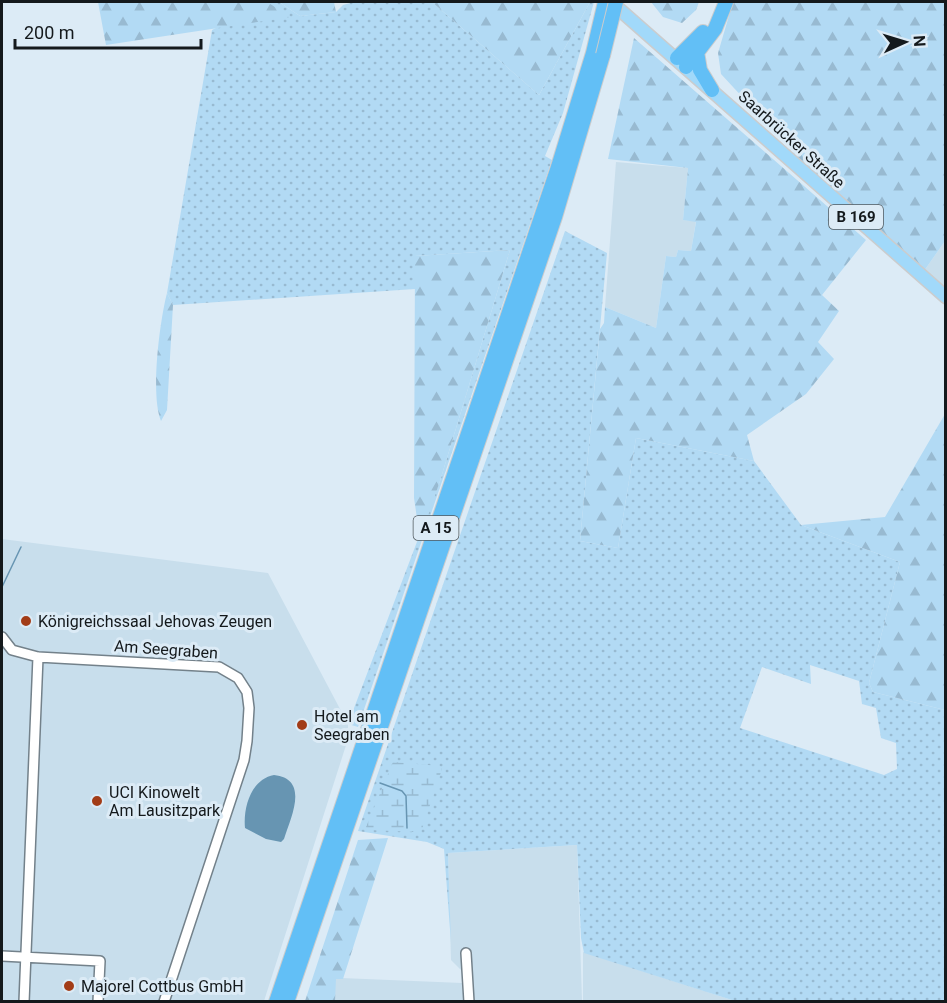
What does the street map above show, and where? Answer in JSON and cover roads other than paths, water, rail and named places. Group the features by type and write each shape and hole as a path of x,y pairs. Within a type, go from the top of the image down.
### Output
{"highway":[{"path":"681,62 709,25 718,2"},
{"path":"681,62 697,52 715,29 726,2"},
{"name":"A 15","path":"287,1002 561,198 612,3"},
{"path":"697,52 700,70 712,90"},
{"name":"A 15","path":"276,1002 598,54"}],"main road":[{"name":"Saarbrücker Straße","path":"612,3 945,297"}],"street":[{"name":"Am Seegraben","path":"2,637 12,650 38,657 212,665 233,673 246,692 249,716 244,760 164,1002"},
{"path":"24,1002 38,657"},
{"path":"466,953 469,1002"},
{"path":"2,956 100,960 98,1002"}],"waterway":[{"path":"2,587 21,547"},
{"path":"380,783 402,791 406,796 407,828"}],"place":[{"name":"Königreichssaal Jehovas Zeugen","path":"26,621"},
{"name":"Hotel am Seegraben","path":"302,725"},
{"name":"UCI Kinowelt Am Lausitzpark","path":"97,801"},
{"name":"Majorel Cottbus GmbH","path":"69,986"}]}
